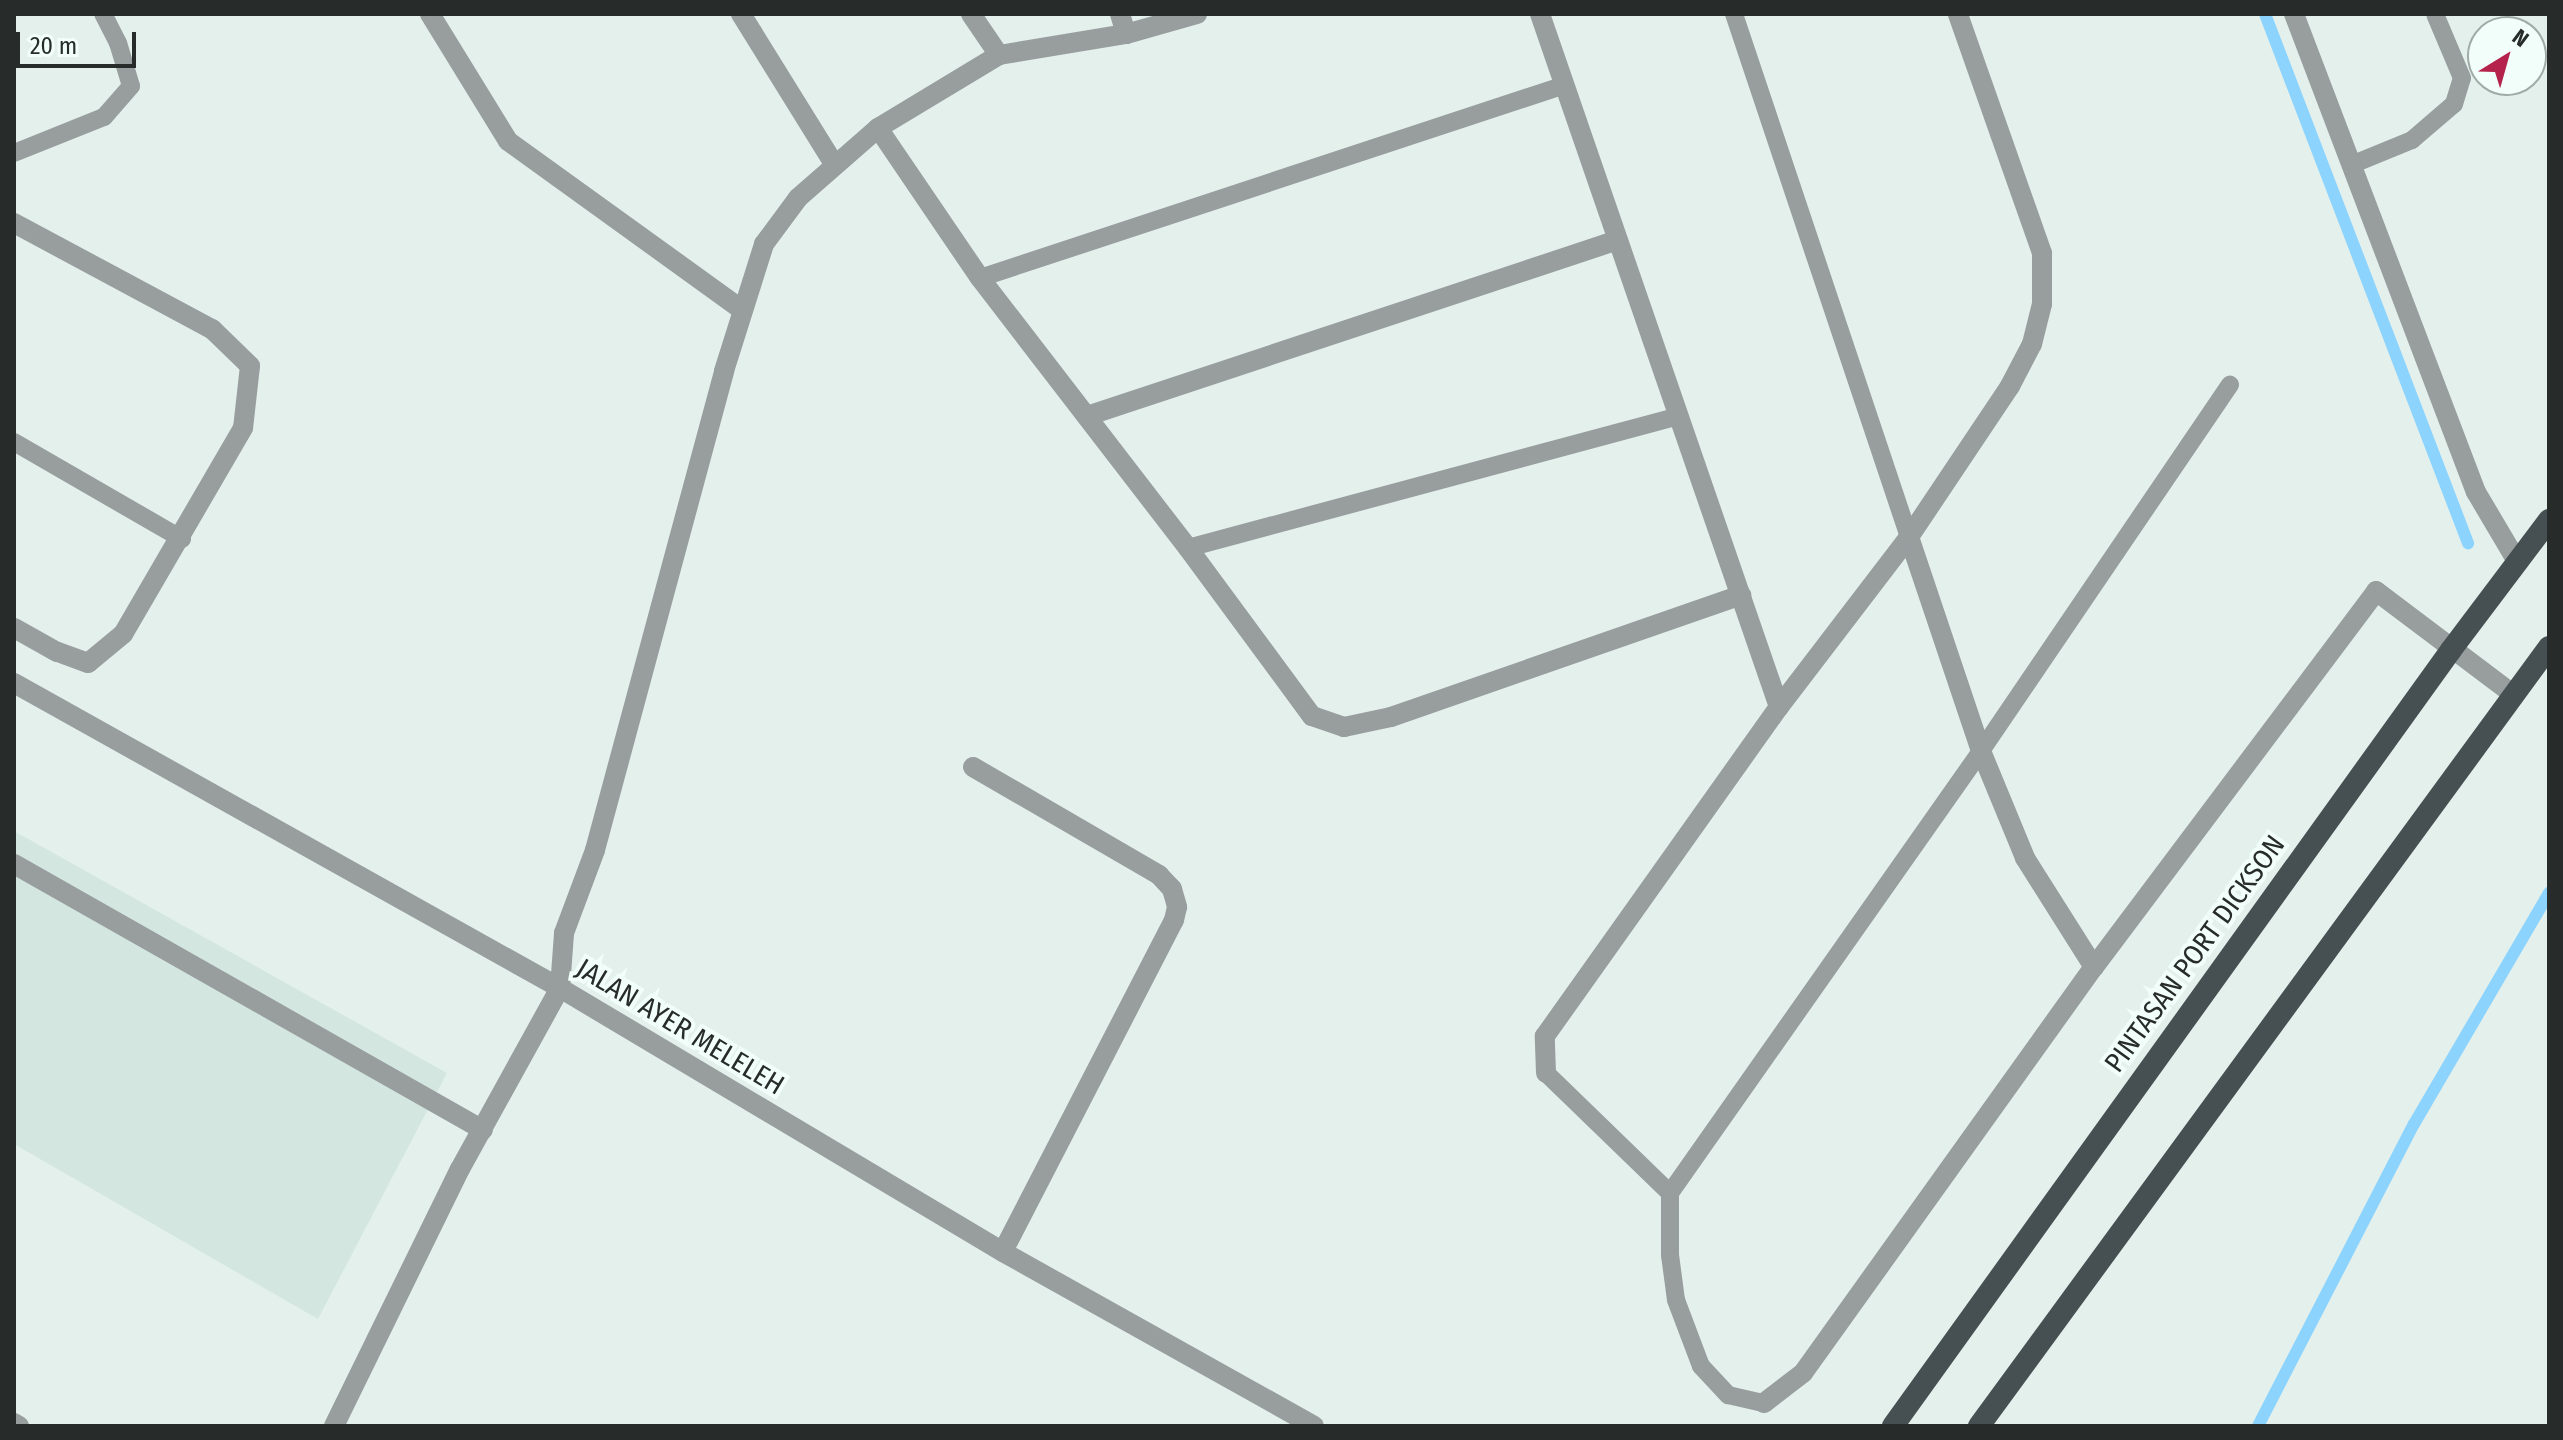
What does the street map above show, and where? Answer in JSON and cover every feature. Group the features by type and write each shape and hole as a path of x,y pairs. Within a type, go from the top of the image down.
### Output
{"highway":[{"name":"PINTASAN PORT DICKSON","path":"1893,1426 2451,650 2549,520"},
{"path":"1979,1426 2549,647"}],"street":[{"path":"430,14 508,141 742,310"},
{"path":"741,14 834,164"},
{"path":"971,14 999,55"},
{"path":"334,1426 483,1130 560,988 564,933 603,823 742,310 764,244 798,198 878,128 999,55 1123,24 1197,14"},
{"path":"1540,14 1779,707"},
{"path":"1546,1073 1545,1036 1779,707 1909,537 2010,386 2032,344 2042,304 2042,253 1958,14"},
{"path":"2294,14 2476,492 2518,563"},
{"path":"878,128 980,278 1188,548 1312,716 1344,727 1391,717 1741,595"},
{"path":"14,223 212,329 250,366 243,428 182,539 123,634 88,663 57,652 14,628"},
{"path":"1087,416 1618,240"},
{"path":"1909,537 1981,751 2025,858 2094,967"},
{"path":"1764,1403 1803,1373 2094,967 2376,591 2514,695"},
{"name":"JALAN AYER MELELEH","path":"14,683 560,988 1003,1252 1314,1426"},
{"path":"973,767 1159,875 1172,889 1177,907 1174,920 1003,1252"},
{"path":"14,864 483,1130"}],"lane":[{"path":"14,153 104,117 131,86 118,43 103,14"},
{"path":"1734,14 1909,537"},
{"path":"2351,165 2412,140 2454,104 2462,78 2435,14"},
{"path":"980,278 1565,85"},
{"path":"1764,1403 1728,1395 1701,1366 1676,1300 1670,1255 1670,1193 1981,751 2230,384"},
{"path":"1188,548 1679,416"},
{"path":"14,442 182,539"},
{"path":"1546,1073 1670,1193"}],"shaded area":[{"path":"14,831 447,1073 318,1319 14,1144"}],"waterway":[{"path":"2265,14 2468,543"},
{"path":"2258,1426 2414,1124 2549,893"}]}
